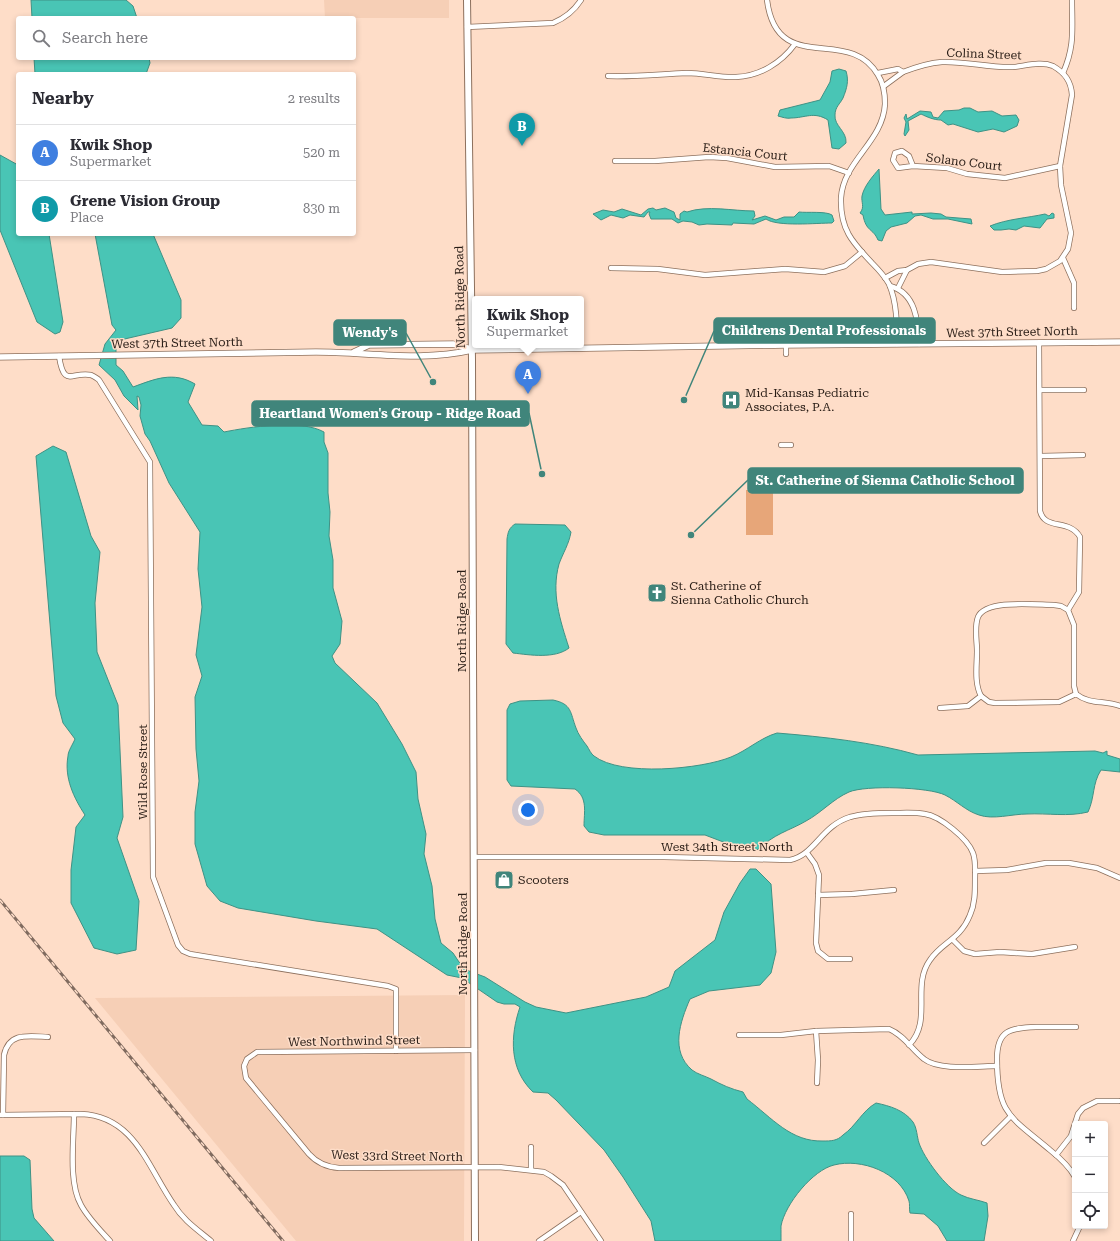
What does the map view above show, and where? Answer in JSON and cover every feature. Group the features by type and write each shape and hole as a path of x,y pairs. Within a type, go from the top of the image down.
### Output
{"main road":[{"name":"North Ridge Road","path":"467,0 472,350 475,1241"}],"street":[{"path":"467,27 553,23 570,14 581,0"},
{"path":"767,0 772,23 785,39 806,48 843,50 858,55 878,73 884,86 884,107 880,126 849,173 843,188 841,213 845,229 890,286 896,317 897,344"},
{"path":"885,278 898,271 907,270 918,264 931,262 986,271 1037,271 1056,264 1063,258 1068,249 1071,233 1061,185 1060,166 1072,95 1069,82 1063,73 1070,56 1072,46 1072,0"},
{"path":"608,76 692,73 722,77 755,74 774,65 782,59 795,44"},
{"name":"Colina Street","path":"884,86 903,72 921,65 942,62 995,67 1042,64 1053,66 1063,73"},
{"name":"Colina Street","path":"878,73 898,69 903,72"},
{"name":"Solano Court","path":"913,166 909,156 902,151 895,153 893,160 898,168 913,166 947,168 967,174 1005,178 1060,166"},
{"name":"Estancia Court","path":"614,161 655,161 708,157 726,158 775,167 829,166 849,173"},
{"path":"611,268 658,269 704,275 785,269 824,272 846,266 862,252"},
{"path":"1063,258 1074,283 1074,308"},
{"path":"898,288 907,270"},
{"path":"890,286 898,288 906,295 914,306 918,322 919,344"},
{"name":"West 37th Street North","path":"0,357 127,354 354,352 369,355 454,354 472,350 1120,342"},
{"path":"1039,343 1041,515 1047,521 1071,527 1080,537 1079,592 1068,610"},
{"name":"West 37th Street North","path":"354,352 369,345 453,344 472,350"},
{"path":"786,345 786,354"},
{"name":"Wild Rose Street","path":"59,356 61,368 65,374 71,377 90,375 100,380 150,462 153,877 178,945 183,951 190,954 388,986 396,989 396,1051"},
{"path":"1040,390 1084,390"},
{"path":"782,445 791,445"},
{"path":"1041,456 1083,455"},
{"path":"787,474 787,480"},
{"path":"1076,694 1059,702 995,703 989,702 981,696 977,683 977,621 982,612 991,606 999,605 1057,605 1068,610 1074,622 1074,686 1076,694 1089,701 1110,702 1120,706"},
{"path":"940,708 968,706 981,696"},
{"name":"West 34th Street North","path":"474,857 664,857 790,860 807,853 824,833 848,818 867,814 920,813 939,819 966,841 973,853 975,897 970,916 965,925 953,940 936,952 925,969 922,980 922,1019 916,1038 909,1045"},
{"path":"807,853 818,869 816,943 818,951 828,959 850,959"},
{"path":"975,871 1007,870 1046,863 1070,863 1097,868 1120,878"},
{"path":"818,895 852,894 894,890"},
{"path":"953,940 964,951 975,954 1000,952 1032,954 1075,947"},
{"path":"1072,1172 1067,1164 1011,1116 1000,1097 997,1066 999,1042 1010,1030 1020,1028 1076,1027"},
{"path":"739,1036 781,1035 816,1031 884,1028 894,1032 924,1059 934,1065 997,1066"},
{"path":"816,1031 818,1060 817,1083"},
{"path":"48,1037 21,1036 11,1040 6,1047 4,1055 2,1115 94,1114 107,1118 120,1126 135,1142 174,1206 191,1224 211,1241"},
{"name":"West Northwind Street","path":"244,1070 247,1059 257,1052 475,1050"},
{"name":"West 33rd Street North","path":"244,1070 246,1078 309,1154 323,1165 339,1168 475,1168 531,1170 544,1172 558,1180 601,1241"},
{"path":"1056,1155 1071,1136 1078,1114 1083,1108 1097,1101 1119,1101"},
{"path":"74,1114 74,1174 76,1195 81,1206 110,1241"},
{"path":"984,1143 1011,1116"},
{"path":"531,1147 531,1170"},
{"path":"539,1241 581,1212"},
{"path":"851,1214 851,1241"},
{"path":"1073,1241 1079,1229"}],"shaded area":[{"path":"324,0 449,0 449,18 356,18 356,16 325,16"},
{"path":"746,490 773,490 773,535 746,535"},
{"path":"465,995 464,1241 296,1241 95,998"}],"water":[{"path":"31,0 126,0 133,6 136,16 32,16"},
{"path":"34,60 149,60 150,63 147,72 35,72"},
{"path":"839,69 846,71 847,81 843,98 835,112 836,122 846,139 846,143 839,149 832,148 828,120 823,117 814,115 784,118 778,116 780,110 820,100 830,82 832,71"},
{"path":"970,108 978,112 992,111 1002,116 1016,115 1019,120 1017,126 1004,132 993,129 978,132 953,124 948,125 941,120 933,119 921,114 908,121 909,130 905,136 904,134 906,122 904,118 906,114 907,119 920,111 931,112 933,117 938,118 944,111 959,110"},
{"path":"0,155 16,164 16,236 49,236 63,322 60,332 55,334 37,322 0,230"},
{"path":"879,169 881,209 885,215 912,212 912,214 941,214 946,217 971,219 972,224 948,219 933,219 921,215 915,216 907,223 891,227 886,231 882,241 878,240 866,224 863,215 860,213 863,207 862,196 865,189 869,181"},
{"path":"653,208 656,210 665,208 674,212 676,218 680,220 680,214 684,211 687,212 711,209 754,211 755,216 752,220 765,216 776,220 784,217 794,217 799,212 829,214 832,215 834,221 832,223 788,224 766,219 754,224 733,223 732,225 699,225 692,222 683,221 678,223 672,219 651,219 649,214 650,212 648,212 644,217 630,215 623,218 611,215 601,220 593,214 603,210 614,212 622,209 641,215 648,209"},
{"path":"1052,213 1054,214 1054,218 1047,219 1040,228 1024,226 1016,230 994,230 990,226 1010,220 1045,214 1049,216"},
{"path":"95,236 154,236 181,300 181,318 172,328 116,341 116,365 123,371 133,387 156,379 172,377 187,380 195,384 188,402 202,425 218,426 224,432 261,426 289,425 314,428 324,432 324,442 328,453 328,493 330,512 329,536 333,560 333,588 342,621 340,644 332,656 335,663 377,703 402,744 416,772 418,799 426,834 424,854 432,886 435,919 441,943 453,953 459,962 469,971 485,977 525,1002 536,1007 566,1013 646,997 669,987 675,971 715,940 724,912 740,883 750,869 756,869 771,884 776,952 771,973 760,985 709,991 690,999 680,1027 679,1036 681,1054 685,1062 696,1073 734,1090 743,1092 747,1099 782,1128 801,1138 823,1141 834,1140 848,1131 871,1106 876,1103 891,1107 905,1114 913,1122 922,1149 942,1179 961,1195 987,1203 988,1216 984,1241 947,1241 938,1226 924,1214 910,1213 909,1201 904,1191 897,1182 888,1175 867,1166 845,1163 826,1168 801,1189 794,1198 784,1217 781,1226 781,1241 655,1241 651,1221 604,1150 556,1100 548,1093 533,1092 519,1073 513,1041 514,1029 520,1007 515,1004 504,1004 497,1002 462,978 447,975 377,929 316,921 238,908 220,901 207,886 195,844 195,812 199,781 196,749 195,697 202,676 196,655 202,607 198,569 200,532 169,483 150,441 145,434 140,416 141,405 139,397 137,396 138,410 124,396 115,380 99,365 105,344 116,330 112,325"},
{"path":"53,446 66,452 91,536 100,552 95,603 97,652 118,705 123,817 117,838 139,901 136,950 117,954 94,948 71,903 71,870 76,827 85,815 74,795 67,772 68,754 75,739 63,723 56,696 36,456"},
{"path":"515,524 565,525 571,532 559,564 556,585 556,596 560,617 569,648 557,654 527,655 513,653 506,644 507,539 509,530"},
{"path":"553,700 567,706 578,733 593,755 606,763 623,767 662,769 701,765 731,757 777,733 848,741 901,750 918,755 1095,751 1103,753 1107,751 1107,755 1120,759 1120,772 1101,770 1096,780 1092,801 1088,812 1065,815 1027,814 990,817 979,815 970,811 949,797 937,792 897,788 868,788 849,792 838,798 811,818 770,840 760,849 747,851 705,835 604,835 589,832 584,826 584,801 575,789 511,786 507,780 507,710 510,704 520,701"},
{"path":"0,1156 24,1156 30,1160 32,1209 34,1218 54,1241 0,1241"}],"railway":[{"path":"0,900 283,1241"}],"place":[{"name":"Grene Vision Group","path":"522,146"},
{"name":"Wendy's","path":"433,382"},
{"name":"Kwik Shop","path":"528,394"},
{"name":"Childrens Dental Professionals","path":"684,400"},
{"name":"Mid-Kansas Pediatric Associates, P.A.","path":"731,400"},
{"name":"Heartland Women's Group - Ridge Road","path":"542,474"},
{"name":"St. Catherine of Sienna Catholic School","path":"691,535"},
{"name":"St. Catherine of Sienna Catholic Church","path":"657,593"},
{"name":"Scooters","path":"504,880"}]}
